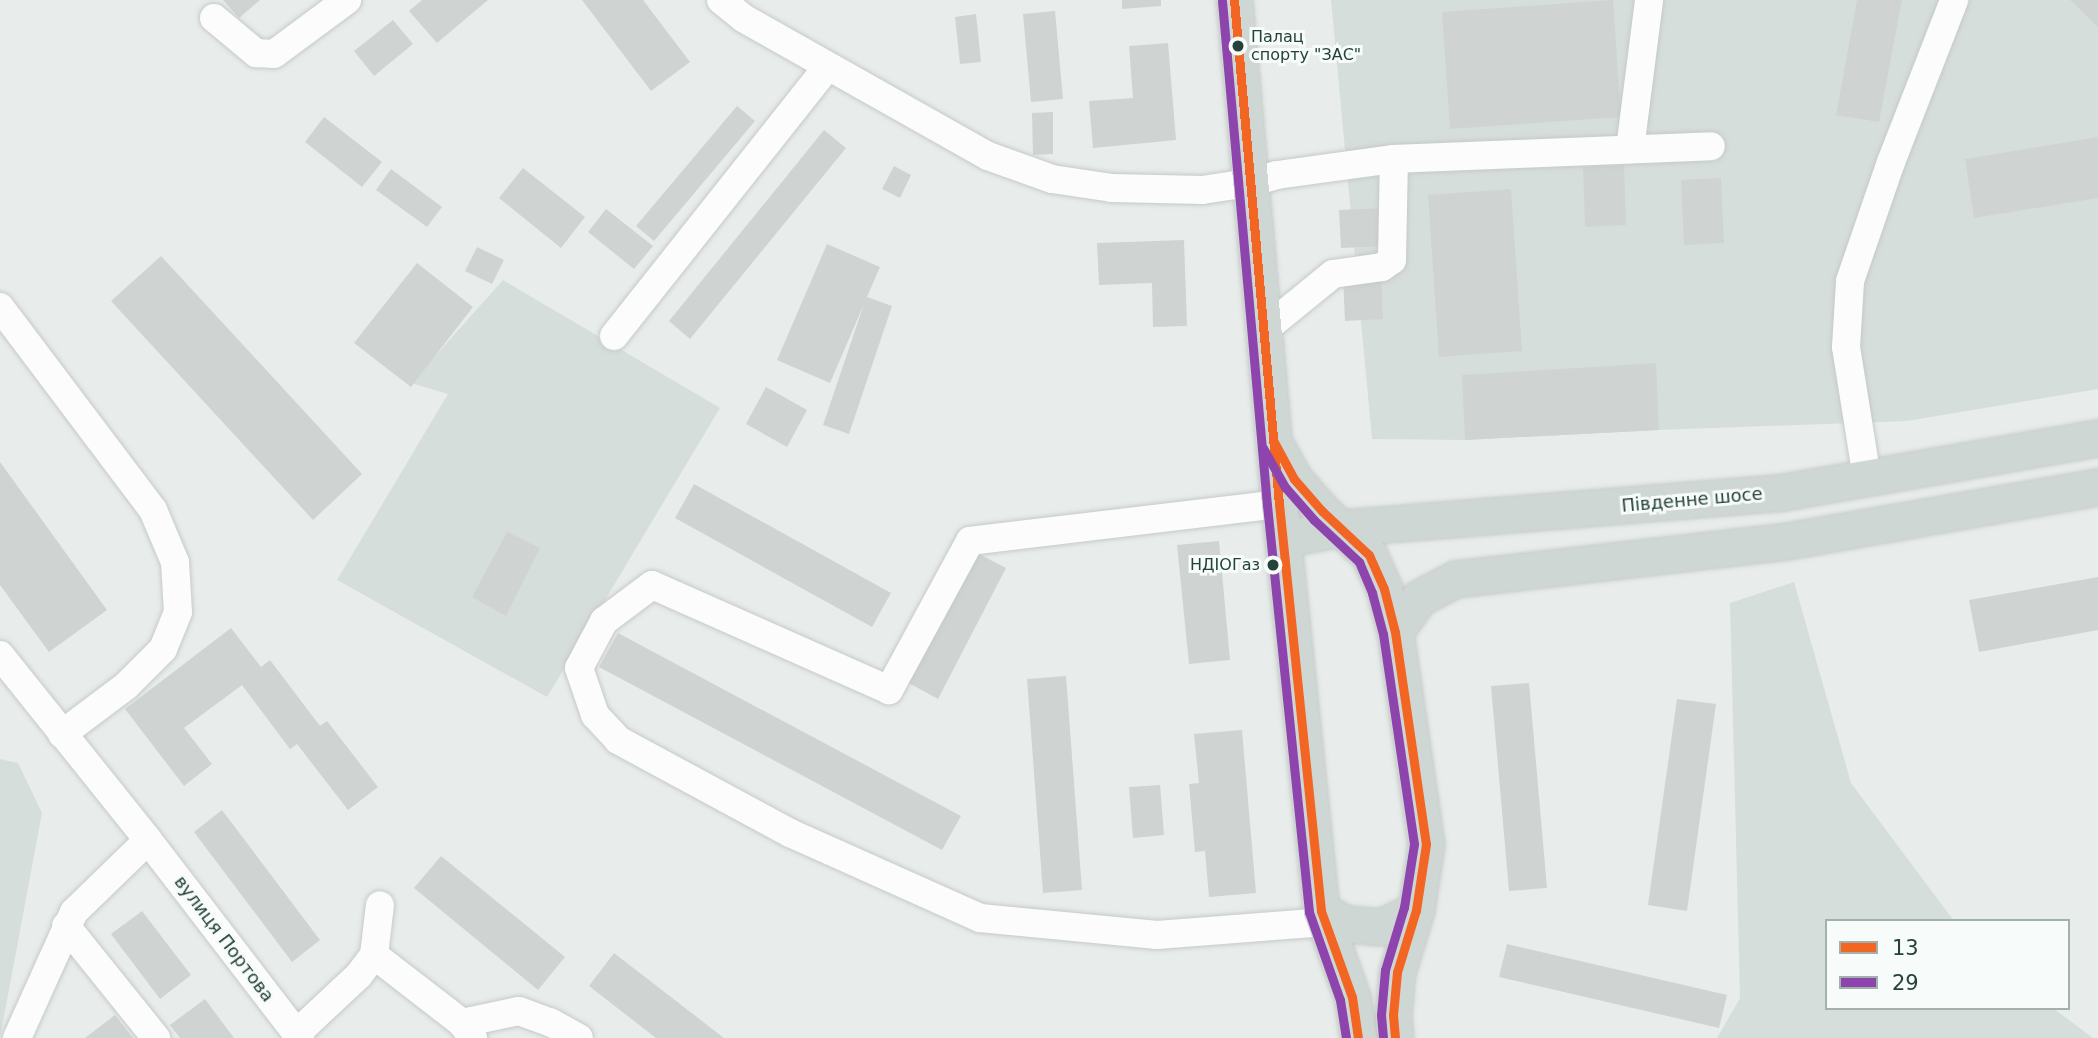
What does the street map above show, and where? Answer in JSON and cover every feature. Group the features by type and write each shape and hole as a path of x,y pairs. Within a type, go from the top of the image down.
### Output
{"main road":[{"path":"1234,0 1279,504 1323,916 1352,997 1358,1038"},
{"name":"Південне шосе","path":"1283,539 1340,528 1778,493 2098,438"},
{"path":"1273,442 1294,479 1369,555 1384,589 1395,632 1426,844 1416,910 1406,935 1394,994 1395,1038"},
{"path":"1395,632 1419,598 1455,579 1787,541 2098,487"},
{"path":"1323,916 1347,924 1381,927 1416,910"}],"street":[{"path":"214,18 256,53 274,54 347,0"},
{"path":"722,0 743,18 988,156 1032,173 1112,188 1202,190 1249,183 1277,175 1394,159 1711,146"},
{"path":"1630,149 1649,0"},
{"path":"1867,478 1846,347 1850,281 1891,162 1954,0"},
{"path":"614,336 827,67"},
{"path":"1263,331 1333,274 1382,267 1392,260 1394,159"},
{"path":"0,307 153,510 176,562 178,612 163,649 126,686 62,734"},
{"path":"1279,504 970,541 889,690 652,585 604,621 579,668 595,715 618,740 790,834 980,918 1157,935 1323,916"},
{"name":"вулиця Портова","path":"0,655 148,840 298,1036"},
{"path":"17,1038 66,926 89,894 148,840"},
{"path":"298,1036 359,975 374,955 380,905"},
{"path":"66,926 156,1038"},
{"path":"374,955 468,1030 519,1011 550,1021 579,1038"}],"shaded area":[{"path":"1331,0 2098,0 2098,389 1907,421 1465,440 1372,439"},
{"path":"503,280 720,408 547,697 337,580 448,394 411,383"},
{"path":"1794,582 1851,783 1953,919 1825,919 1825,1010 2056,1010 2093,1038 1717,1038 1740,998 1730,603"},
{"path":"0,759 18,763 42,813 0,1038"}],"building":[{"path":"223,0 260,0 239,18"},
{"path":"422,0 488,0 437,43 409,11"},
{"path":"582,0 643,0 690,62 651,91"},
{"path":"1122,0 1161,0 1161,6 1122,9"},
{"path":"1613,0 1621,117 1450,129 1442,12"},
{"path":"1857,0 1902,0 1879,122 1836,115"},
{"path":"2070,0 2098,0 2098,27"},
{"path":"1055,11 1063,99 1031,102 1023,14"},
{"path":"976,14 981,62 960,64 955,17"},
{"path":"393,20 413,44 374,76 354,51"},
{"path":"1168,43 1176,140 1093,148 1089,101 1133,98 1129,46"},
{"path":"737,106 755,121 654,241 636,226"},
{"path":"1053,112 1053,154 1033,155 1032,113"},
{"path":"324,117 382,162 362,187 305,142"},
{"path":"824,130 846,148 690,339 669,321"},
{"path":"2098,137 2098,198 1974,218 1965,159"},
{"path":"1624,165 1626,225 1585,227 1583,167"},
{"path":"894,166 911,175 900,198 882,189"},
{"path":"523,168 585,217 561,248 499,198"},
{"path":"391,169 442,207 427,227 376,190"},
{"path":"1721,178 1724,243 1684,245 1681,180"},
{"path":"1511,189 1522,351 1439,357 1428,195"},
{"path":"1385,208 1386,246 1341,248 1339,210"},
{"path":"606,209 653,246 634,269 588,232"},
{"path":"1184,240 1187,326 1153,327 1152,283 1099,285 1097,243"},
{"path":"827,244 880,267 867,297 892,306 849,434 823,425 864,304 830,383 777,360"},
{"path":"477,247 504,260 492,284 465,271"},
{"path":"161,256 362,474 313,520 111,301"},
{"path":"417,263 473,307 411,387 354,343"},
{"path":"1381,275 1383,319 1345,321 1343,277"},
{"path":"1656,363 1659,430 1465,440 1462,375"},
{"path":"766,387 807,410 787,447 746,424"},
{"path":"0,462 107,610 49,652 0,585"},
{"path":"694,484 891,593 872,627 675,518"},
{"path":"507,532 540,548 506,616 472,597"},
{"path":"1219,541 1230,660 1189,664 1177,545"},
{"path":"973,551 1006,568 938,699 905,681"},
{"path":"2098,577 2098,630 1979,652 1969,600"},
{"path":"231,628 261,667 270,660 320,726 327,721 378,787 348,810 297,744 290,749 242,685 184,728 212,764 184,786 125,709"},
{"path":"618,633 961,816 942,850 599,667"},
{"path":"1066,676 1082,890 1043,893 1027,679"},
{"path":"1529,683 1547,888 1509,891 1491,686"},
{"path":"1677,699 1716,704 1687,911 1648,905"},
{"path":"1242,730 1256,893 1209,897 1205,851 1195,852 1189,784 1199,783 1194,734"},
{"path":"1160,785 1164,835 1133,838 1129,787"},
{"path":"222,810 320,940 292,962 194,832"},
{"path":"441,856 565,957 538,990 414,888"},
{"path":"142,911 191,975 160,999 111,934"},
{"path":"1507,944 1727,995 1719,1028 1499,977"},
{"path":"614,953 724,1038 656,1038 589,986"},
{"path":"205,999 234,1038 180,1038 170,1025"},
{"path":"115,1015 133,1038 85,1038"}],"transit line":[{"name":"13","path":"1234,0 1279,504 1321,911 1352,997 1358,1038"},
{"name":"29","path":"1222,1 1267,505 1309,912 1340,1000 1346,1038"},
{"name":"13","path":"1274,442 1294,479 1322,511 1369,555 1384,589 1395,632 1426,844 1416,910 1397,972 1393,1015 1395,1038"},
{"name":"29","path":"1263,448 1285,487 1314,520 1359,562 1372,593 1383,634 1414,844 1404,907 1385,970 1381,1015 1383,1038"}],"place":[{"name":"Палац спорту \"ЗАС\"","path":"1238,46"},
{"name":"НДІОГаз","path":"1273,565"}]}
